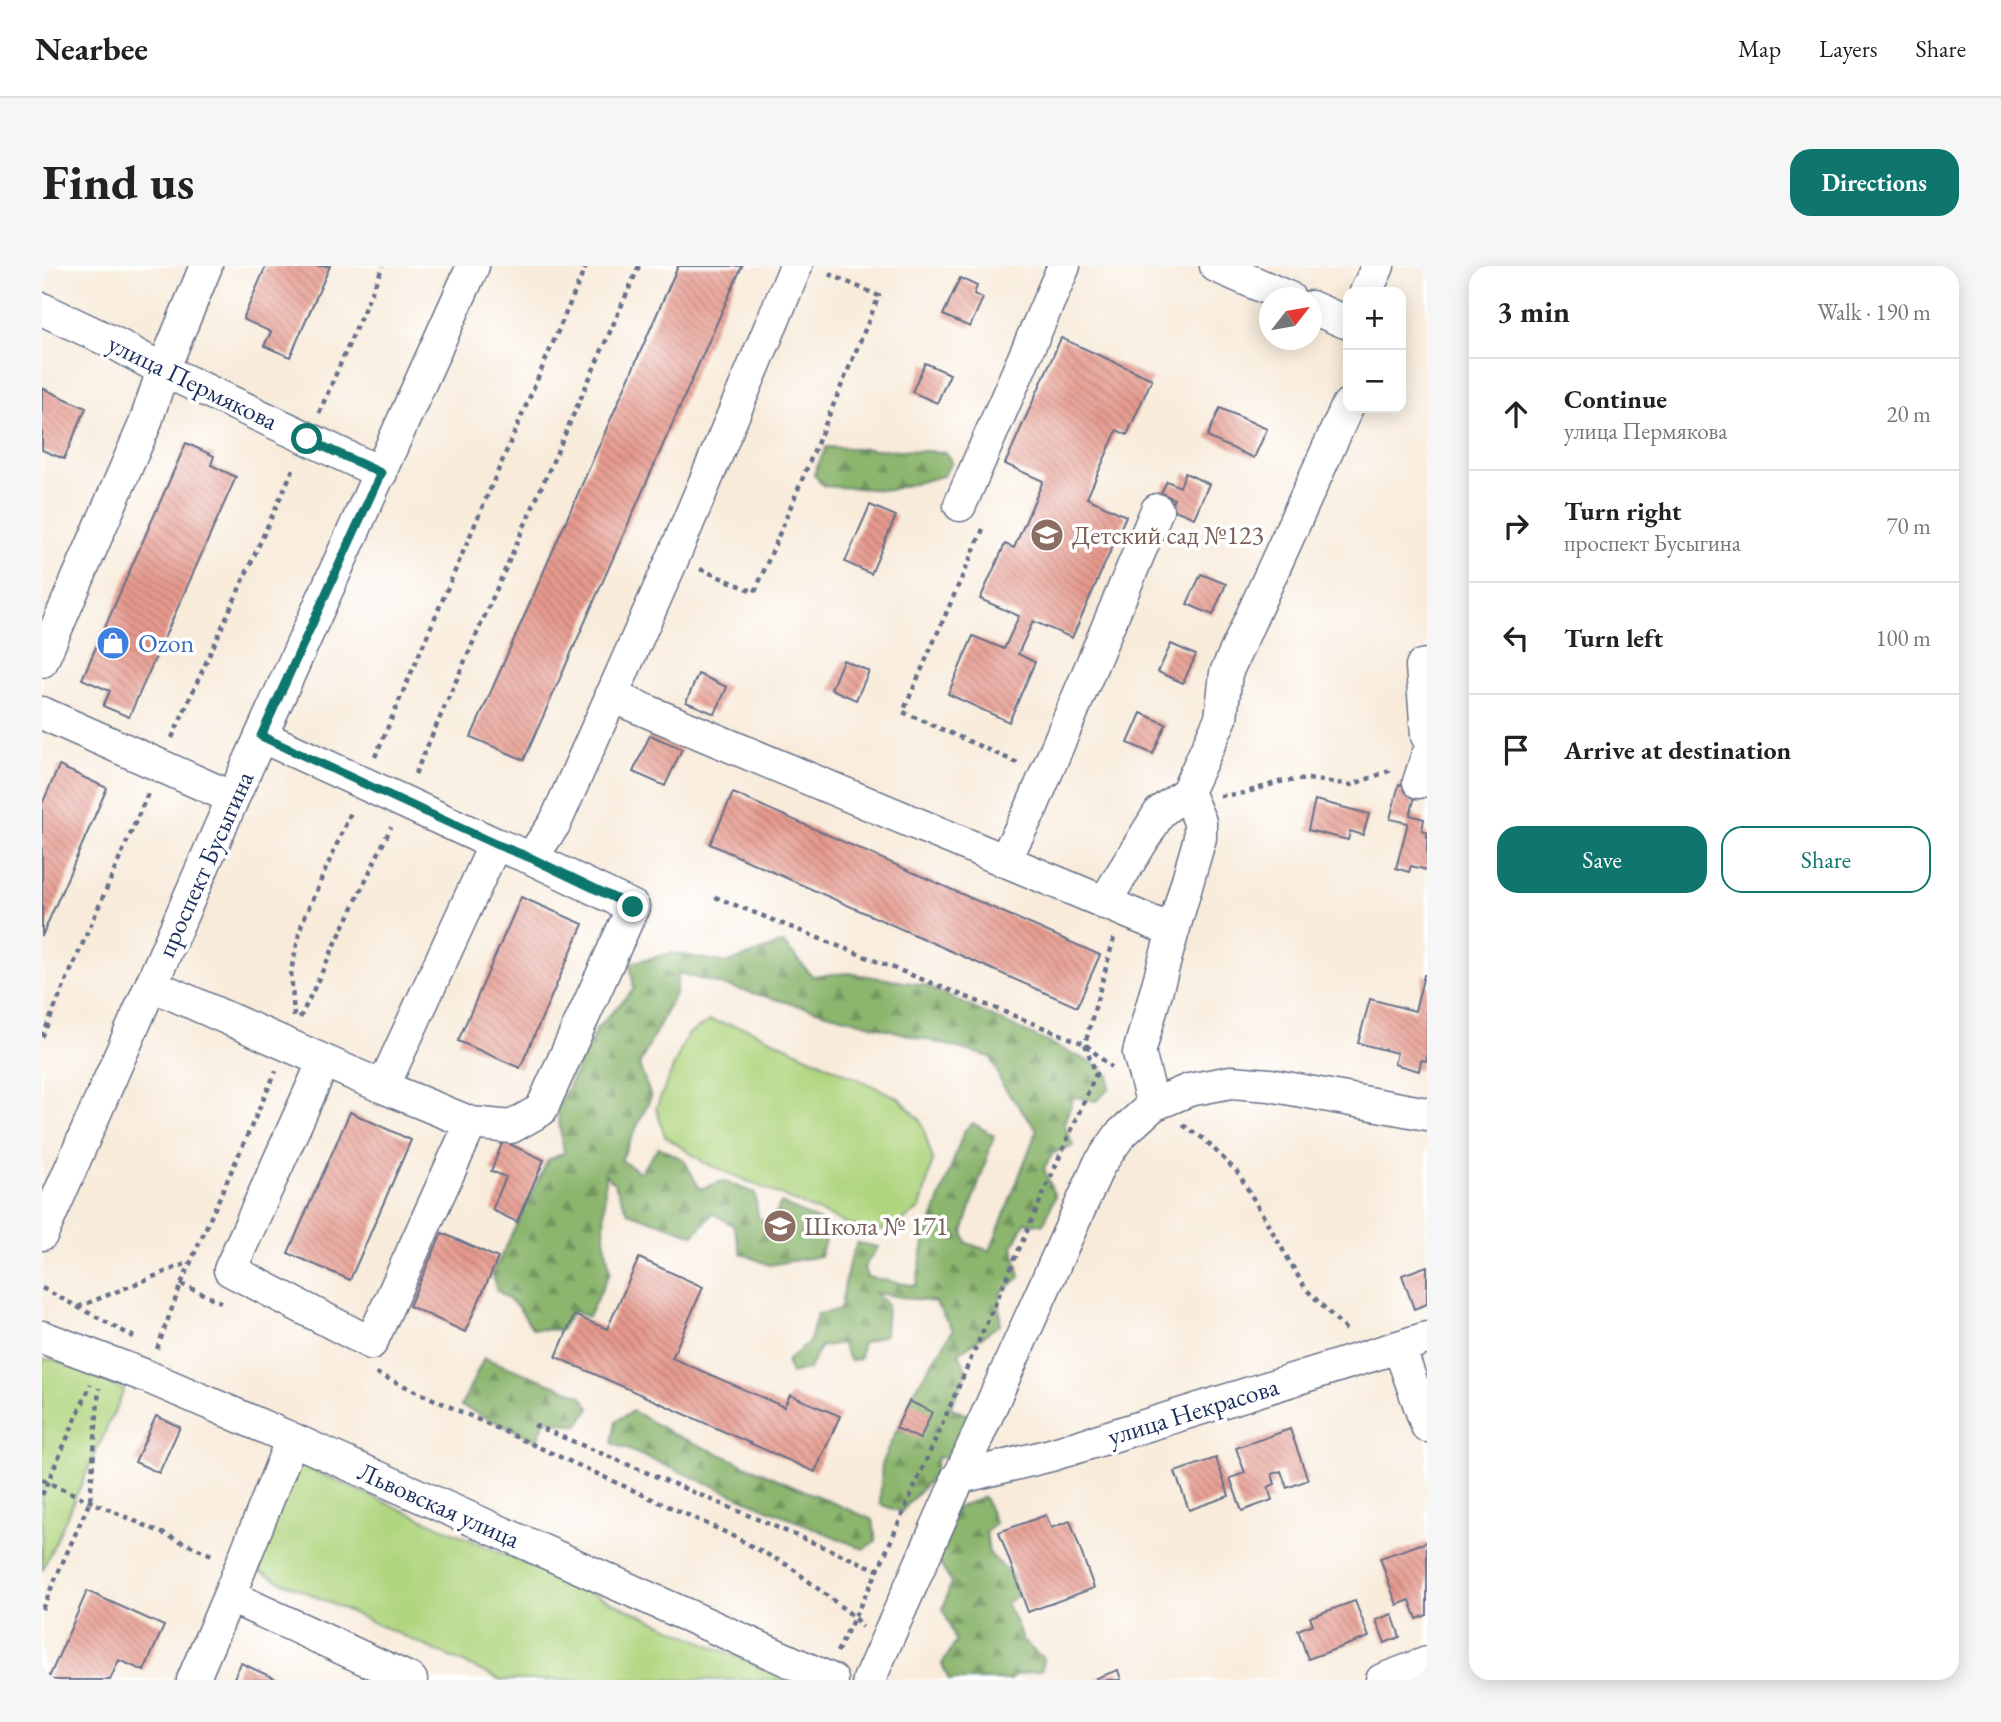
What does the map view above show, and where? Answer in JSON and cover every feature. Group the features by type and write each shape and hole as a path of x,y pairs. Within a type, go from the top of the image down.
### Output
{"street":[{"path":"42,661 145,424 163,370 206,266"},
{"name":"проспект Бусыгина","path":"42,1234 233,798 473,266"},
{"path":"960,505 1064,266"},
{"path":"1216,266 1264,287"},
{"path":"1368,287 1378,266"},
{"path":"531,858 555,823 673,558 809,269"},
{"name":"улица Пермякова","path":"42,309 163,370 381,473"},
{"path":"1322,313 1343,325"},
{"path":"1153,1105 1139,1053 1200,838 1200,822 1190,800 1221,718 1226,673 1344,413"},
{"path":"1004,861 1031,809 1157,510"},
{"path":"1427,665 1422,666 1427,736"},
{"path":"611,696 1173,931"},
{"path":"42,713 233,798"},
{"path":"152,985 471,1123 511,1127 541,1110 633,907 261,736"},
{"path":"1113,906 1160,812 1190,800"},
{"path":"383,1087 495,844"},
{"path":"324,1061 230,1270 371,1343 471,1123"},
{"path":"869,1680 1099,1165 1120,1135 1153,1105 1189,1090 1231,1082 1270,1085 1427,1114"},
{"name":"Львовская улица","path":"42,1337 146,1376 292,1439 828,1678"},
{"path":"1401,1346 1427,1426"},
{"name":"улица Некрасова","path":"957,1478 1051,1455 1401,1346"},
{"path":"194,1680 292,1439"},
{"path":"235,1582 411,1680"},
{"path":"1382,1680 1427,1663"}],"path":[{"path":"42,1037 160,765 383,266"},
{"path":"287,1045 294,1016 291,971 302,923 586,266"},
{"path":"147,1344 157,1349 181,1284 287,1045 403,802 639,266"},
{"path":"673,558 755,592 879,296 809,269"},
{"path":"983,529 903,712 1045,775"},
{"path":"1190,800 1200,803 1279,782 1308,779 1351,785 1389,771 1392,761"},
{"path":"715,897 1085,1044 1113,1068"},
{"path":"828,1678 853,1616 878,1570 1096,1074 1085,1044 1113,906"},
{"path":"1153,1105 1204,1139 1239,1174 1305,1288 1347,1331 1401,1346"},
{"path":"77,1307 191,1262"},
{"path":"181,1284 232,1307"},
{"path":"42,1288 137,1339"},
{"path":"42,1496 45,1481 102,1359"},
{"path":"42,1609 90,1501 102,1359"},
{"path":"372,1371 727,1533 789,1566 853,1616 882,1650"},
{"path":"534,1425 878,1570"},
{"path":"45,1481 90,1501 235,1582"}],"green space":[{"path":"826,447 945,452 952,462 943,476 889,490 823,486 814,474"},
{"path":"783,943 812,976 848,973 924,985 1097,1065 1109,1075 1109,1089 1096,1101 1074,1097 1064,1123 1073,1146 1053,1153 1044,1168 1055,1197 1043,1225 1025,1222 1013,1246 1020,1277 1000,1294 1000,1324 959,1353 967,1372 950,1407 972,1417 952,1459 937,1457 934,1475 901,1512 880,1504 882,1462 915,1390 953,1330 935,1302 875,1293 887,1305 885,1335 862,1343 860,1359 850,1361 841,1343 820,1347 809,1369 791,1374 786,1362 810,1341 817,1314 840,1310 849,1263 857,1243 878,1247 864,1267 867,1277 916,1286 924,1243 964,1131 973,1123 994,1136 963,1232 967,1243 990,1251 1037,1130 1003,1086 991,1057 678,973 675,994 639,1065 651,1097 621,1160 640,1172 659,1147 684,1160 700,1189 723,1181 755,1193 758,1217 770,1226 781,1203 830,1226 820,1256 769,1265 741,1253 734,1226 713,1213 694,1235 628,1212 614,1183 605,1174 604,1237 610,1272 588,1317 573,1311 561,1330 533,1329 518,1307 497,1290 492,1275 548,1160 564,1153 557,1109 597,1028 634,989 630,963 672,953 728,963"},
{"path":"710,1021 747,1028 899,1098 921,1121 933,1160 920,1208 892,1229 864,1231 705,1163 665,1136 656,1108 687,1035"},
{"path":"484,1358 581,1395 590,1408 578,1426 545,1420 537,1441 461,1406"},
{"path":"54,1359 124,1390 42,1571 42,1360"},
{"path":"633,1411 673,1434 873,1520 876,1541 863,1549 612,1443 616,1421"},
{"path":"296,1463 789,1680 501,1680 252,1568"},
{"path":"984,1497 995,1523 986,1532 989,1553 1011,1575 1018,1595 1006,1603 1022,1641 1043,1658 1042,1670 1015,1675 1011,1680 949,1680 942,1664 956,1642 943,1609 951,1582 937,1559 955,1508"}],"building":[{"path":"266,266 330,266 290,357 264,346 271,332 243,319"},
{"path":"678,266 742,266 524,760 471,737"},
{"path":"960,278 977,286 974,294 983,298 970,327 943,315"},
{"path":"1061,338 1152,379 1127,435 1117,430 1087,498 1126,516 1072,638 1033,621 1018,654 1035,662 1009,722 948,694 973,636 1004,649 1019,616 980,599 1005,544 1014,548 1043,481 1005,464"},
{"path":"925,363 950,374 937,403 912,392"},
{"path":"42,388 86,408 64,459 42,450"},
{"path":"1220,408 1267,429 1254,458 1207,437"},
{"path":"186,443 214,456 211,465 236,477 129,717 103,706 110,691 82,679"},
{"path":"1185,473 1209,484 1194,518 1170,508 1174,499 1161,493 1167,481 1180,487"},
{"path":"870,505 896,516 871,574 845,562"},
{"path":"1201,574 1226,584 1213,615 1187,604"},
{"path":"1171,644 1196,655 1183,683 1158,672"},
{"path":"843,660 869,671 856,700 831,689"},
{"path":"698,674 727,687 715,714 686,702"},
{"path":"1141,713 1166,724 1153,754 1128,743"},
{"path":"650,735 682,749 665,786 633,772"},
{"path":"59,766 107,788 42,936 42,804"},
{"path":"1399,784 1417,789 1410,815 1424,819 1422,830 1427,832 1427,870 1411,866 1409,872 1396,868 1408,823 1390,819"},
{"path":"733,793 1100,955 1077,1007 710,844"},
{"path":"1315,800 1369,814 1363,835 1350,831 1348,840 1308,830"},
{"path":"521,897 583,924 520,1068 458,1041"},
{"path":"1424,975 1427,975 1427,1061 1421,1060 1419,1071 1394,1064 1397,1053 1358,1043 1370,999 1415,1011"},
{"path":"350,1112 411,1140 350,1280 288,1253"},
{"path":"503,1141 544,1160 517,1222 492,1210 506,1177 491,1171"},
{"path":"442,1233 498,1258 465,1332 409,1306"},
{"path":"639,1258 703,1287 672,1358 784,1407 790,1395 840,1416 815,1472 556,1357 574,1315 607,1329"},
{"path":"1427,1266 1427,1304 1414,1309 1402,1275"},
{"path":"909,1401 932,1412 920,1439 896,1428"},
{"path":"156,1416 180,1427 159,1473 135,1462"},
{"path":"1290,1429 1308,1480 1287,1488 1281,1471 1272,1474 1275,1484 1268,1487 1272,1500 1242,1511 1230,1478 1245,1473 1236,1448"},
{"path":"1216,1458 1229,1496 1189,1510 1175,1472"},
{"path":"1046,1515 1051,1528 1070,1521 1094,1588 1028,1612 999,1532"},
{"path":"1427,1542 1427,1615 1417,1619 1410,1600 1397,1605 1380,1558"},
{"path":"87,1591 164,1626 144,1671 119,1660 110,1680 48,1680"},
{"path":"1355,1601 1369,1637 1308,1659 1298,1630 1313,1624 1310,1617"},
{"path":"1392,1614 1400,1637 1385,1643 1376,1620"},
{"path":"241,1663 278,1680 233,1680"},
{"path":"1118,1670 1121,1680 1096,1678"}],"place":[{"name":"Детский сад №123","path":"1047,535"},
{"name":"Ozon","path":"113,643"},
{"name":"Школа № 171","path":"780,1226"}],"route":[{"path":"307,439 381,473 261,736 633,907"}]}
